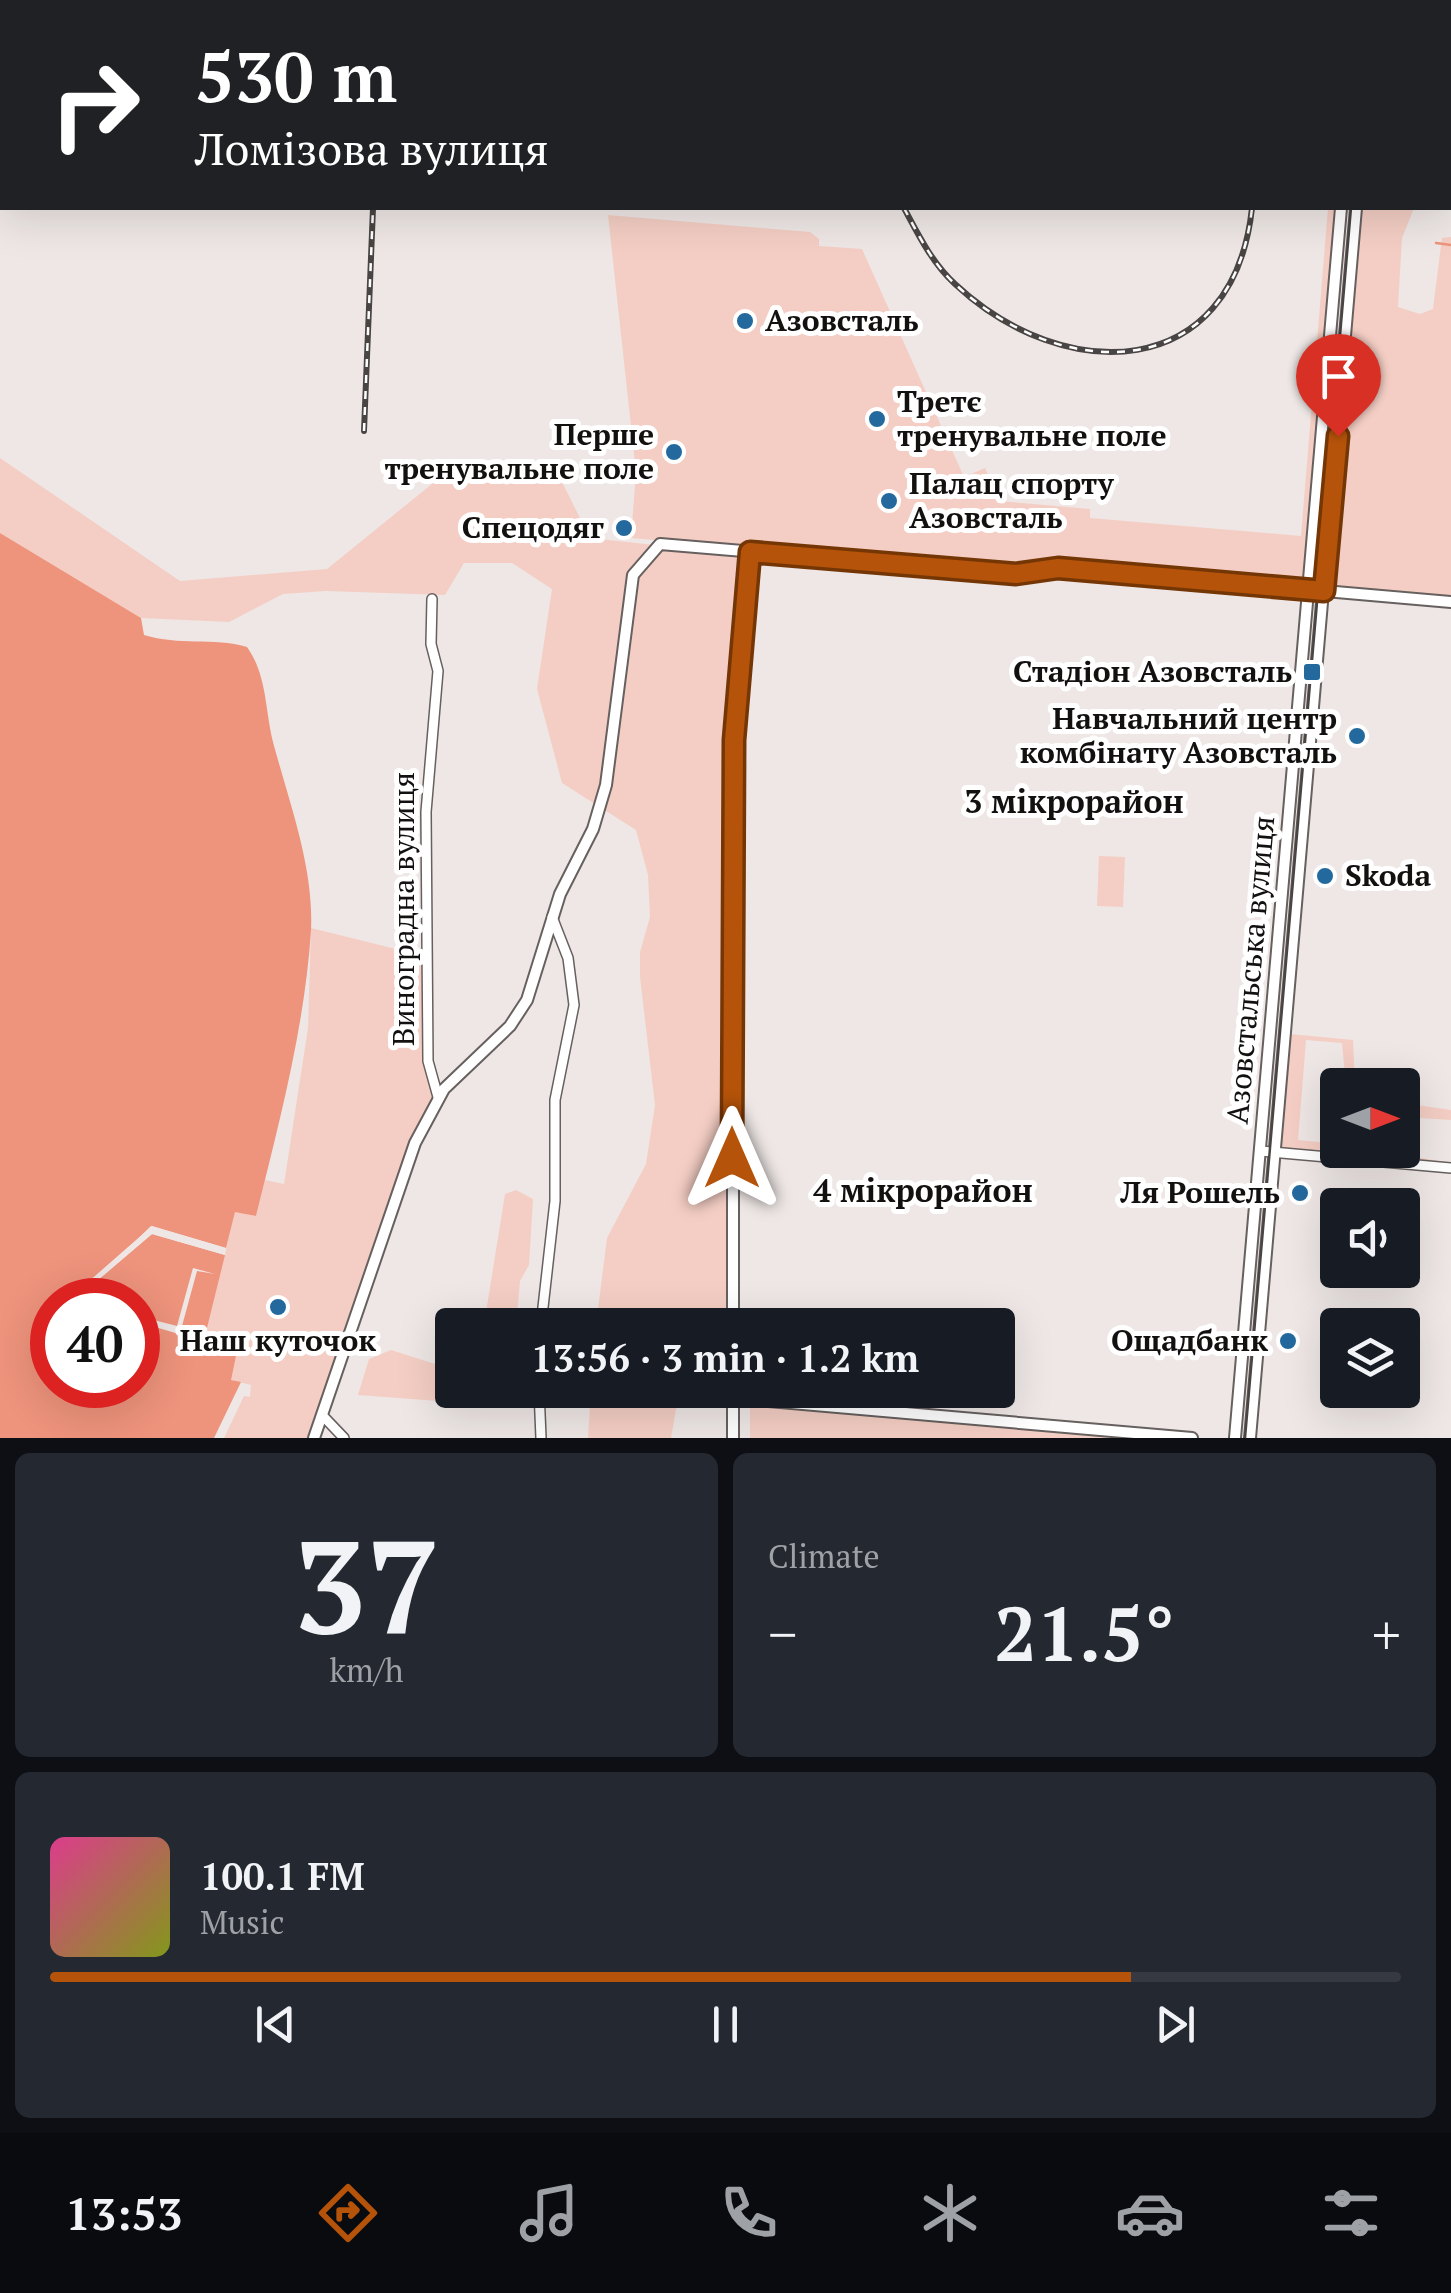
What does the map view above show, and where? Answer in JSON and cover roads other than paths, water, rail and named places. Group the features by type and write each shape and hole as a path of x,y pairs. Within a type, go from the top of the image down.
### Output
{"street":[{"name":"Азовстальська вулиця","path":"1235,1438 1341,210"},
{"name":"Азовстальська вулиця","path":"1250,1438 1356,210"},
{"path":"314,1438 407,1160 438,1097 520,1015 566,878 593,829 606,785 632,574 660,544 1016,574 1058,568 1451,602"},
{"path":"733,1308 734,740 750,552"},
{"name":"Виноградна вулиця","path":"432,599 431,644 438,671 426,812 428,1061 438,1097"},
{"path":"543,1308 555,1201 555,1100 574,1005 568,958 552,916"},
{"path":"1260,1151 1451,1168"},
{"path":"539,1408 541,1438"},
{"path":"733,1408 733,1438"},
{"path":"879,1408 1192,1438"},
{"path":"322,1415 344,1438"}],"waterway":[{"path":"1436,243 1451,245"}],"tram line":[{"path":"1245,1438 1351,210"}],"railway":[{"path":"364,431 373,210"},
{"path":"905,210 947,276 998,317 1045,340 1092,351 1137,350 1178,336 1213,308 1238,266 1252,210"}],"place":[{"name":"Азовсталь","path":"745,321"},
{"name":"Третє тренувальне поле","path":"877,419"},
{"name":"Перше тренувальне поле","path":"674,452"},
{"name":"Палац спорту Азовсталь","path":"889,501"},
{"name":"Спецодяг","path":"624,528"},
{"name":"Стадіон Азовсталь","path":"1312,672"},
{"name":"Навчальний центр комбінату Азовсталь","path":"1357,736"},
{"name":"Skoda","path":"1325,876"},
{"name":"Ля Рошель","path":"1300,1193"},
{"name":"Наш куточок","path":"278,1307"},
{"name":"Ощадбанк","path":"1288,1341"}],"district":[{"name":"3 мікрорайон","path":"1074,802"},
{"name":"4 мікрорайон","path":"923,1191"}]}
